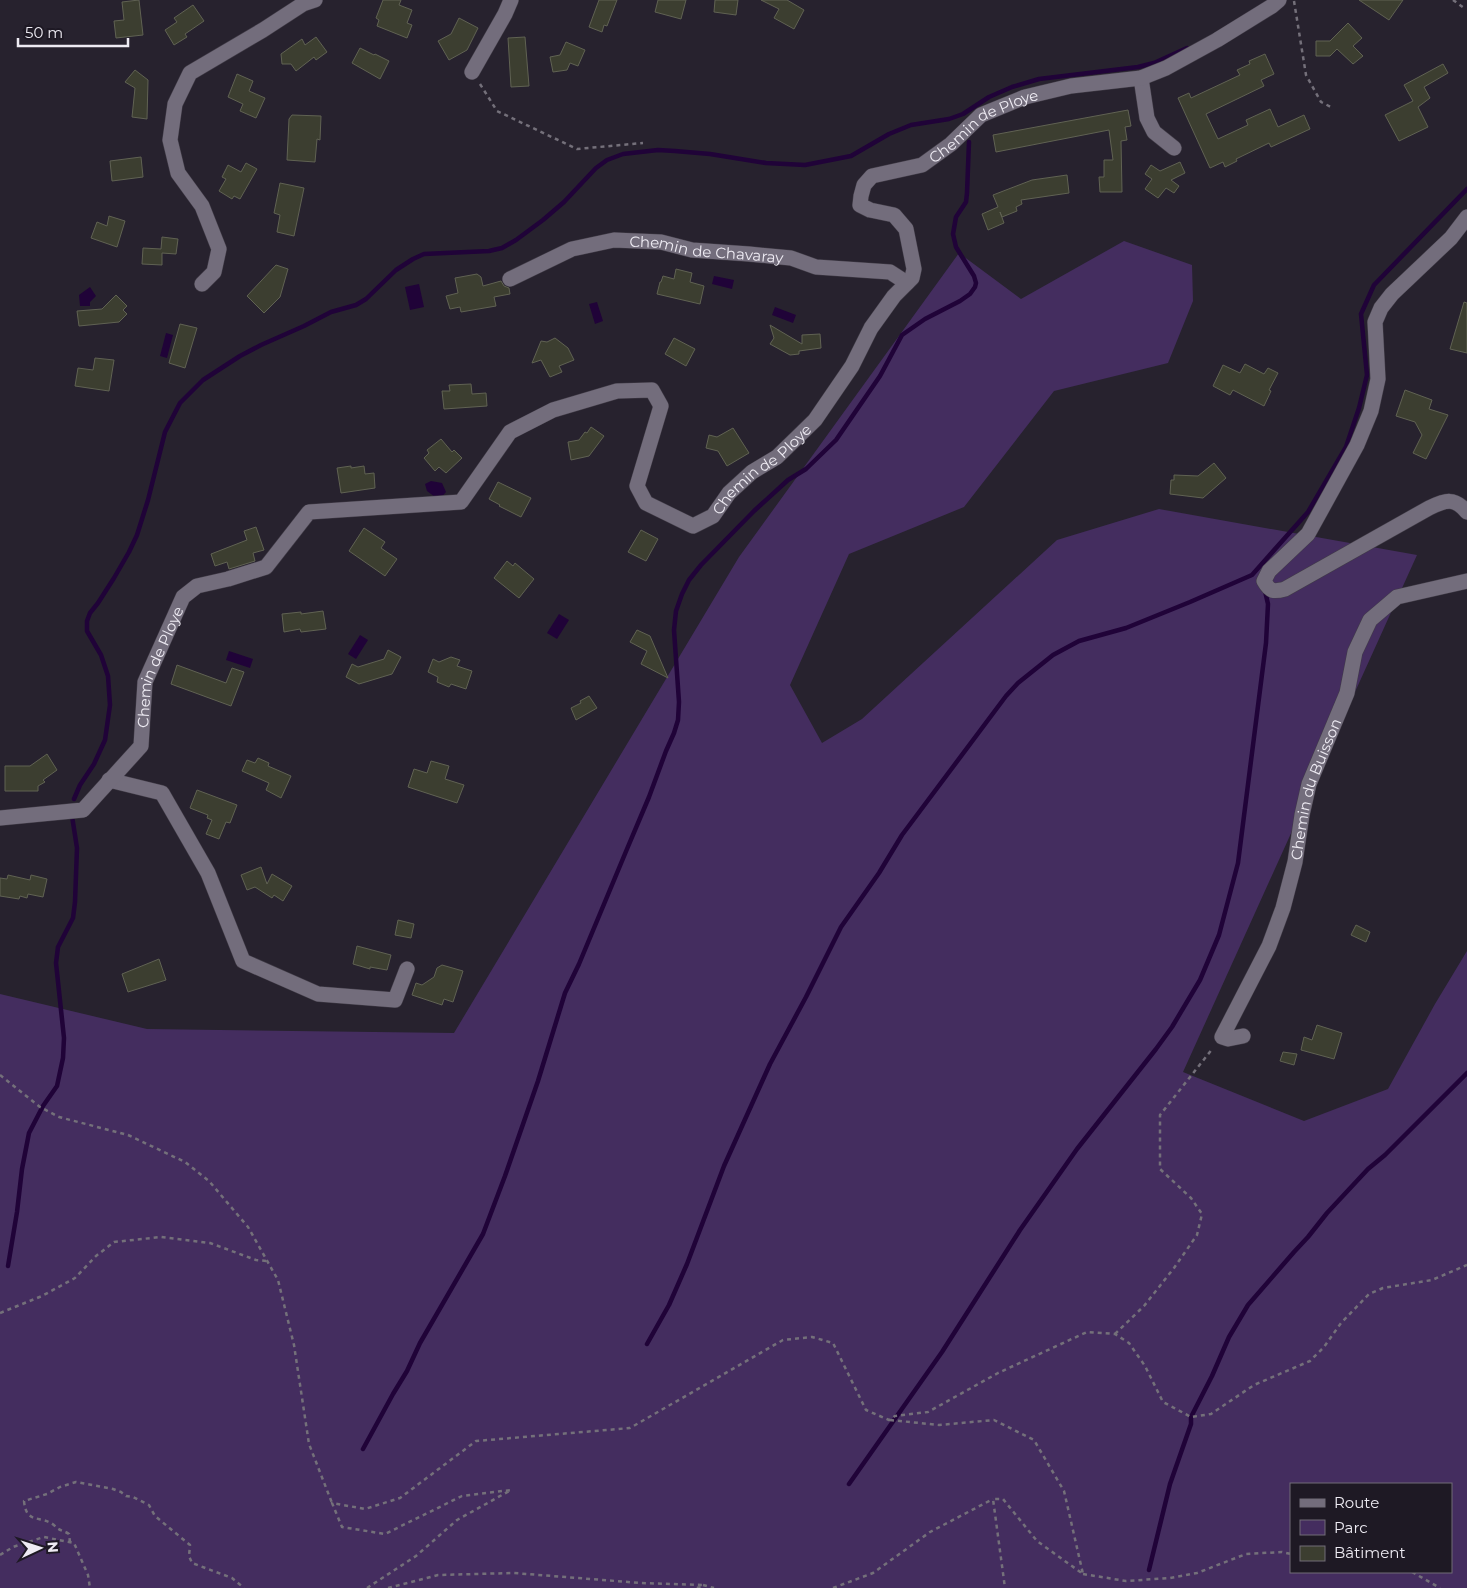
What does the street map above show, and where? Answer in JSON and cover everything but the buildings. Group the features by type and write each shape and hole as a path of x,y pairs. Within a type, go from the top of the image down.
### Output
{"street":[{"path":"202,284 214,272 219,249 202,206 178,173 170,140 175,104 190,73 303,4 315,0"},
{"path":"472,72 511,0"},
{"name":"Chemin de Ploye","path":"0,818 83,810 141,746 145,682 183,597 197,586 266,567 309,512 461,502 510,432 553,410 616,391 652,390 661,406 637,486 646,503 693,526 713,516 729,493 752,472 777,457 815,420 852,366 871,328 894,296 912,278 914,269 906,229 894,215 870,210 860,205 864,185 872,176 922,165 951,144 981,115 1026,97 1071,86 1141,78 1166,68 1217,40 1279,0"},
{"path":"1141,78 1147,118 1154,132 1174,148"},
{"path":"1467,217 1451,238 1392,294 1381,308 1375,322 1378,379 1368,420 1357,445 1308,534 1268,571 1264,581 1268,588 1275,592 1285,590 1442,502 1453,501 1462,506 1467,512"},
{"name":"Chemin de Chavaray","path":"510,280 572,249 614,240 661,242 692,250 791,258 816,267 890,272 907,283"},
{"name":"Chemin du Buisson","path":"1222,1037 1269,946 1283,908 1295,862 1309,784 1347,693 1355,652 1370,620 1397,597 1467,582"},
{"path":"110,780 162,793 208,873 243,961 318,994 395,1000 407,969"},
{"path":"1222,1037 1228,1039 1242,1036"}],"path":[{"path":"1294,0 1306,76 1321,102 1331,107"},
{"path":"1453,0 1464,8"},
{"path":"472,72 497,111 577,149 643,143"},
{"path":"1115,1334 1144,1306 1197,1235 1202,1214 1192,1198 1160,1169 1160,1116 1222,1037"},
{"path":"0,1075 40,1107 59,1117 128,1135 185,1162 209,1181 248,1227 278,1280 294,1345 309,1444 342,1527 385,1534 462,1496 512,1490 457,1520 416,1556 367,1588"},
{"path":"0,1313 42,1296 76,1278 96,1256 114,1242 161,1237 210,1243 256,1260 268,1261"},
{"path":"889,1420 895,1416 928,1412 998,1373 1087,1332 1115,1334 1129,1343 1145,1366 1163,1402 1191,1418 1211,1414 1254,1385 1310,1361 1324,1347 1341,1323 1369,1294 1383,1288 1432,1280 1467,1265"},
{"path":"332,1503 365,1509 400,1498 476,1441 630,1428 783,1340 812,1337 833,1343 866,1410 889,1420 939,1425 994,1420 1034,1440 1064,1491 1083,1574"},
{"path":"70,1542 69,1534 51,1523 30,1516 25,1509 24,1501 76,1482 113,1489 149,1506 155,1516 190,1545 192,1563 232,1578 244,1588"},
{"path":"993,1499 1005,1588"},
{"path":"833,1588 873,1573 930,1532 993,1499 1003,1499 1037,1541 1083,1574 1126,1581 1170,1578 1197,1573 1246,1554 1282,1552 1290,1554"},
{"path":"0,1555 13,1547 44,1537 74,1543 88,1575 90,1588"},
{"path":"388,1588 438,1575 514,1573 641,1583 703,1585 714,1588"},
{"path":"1414,1573 1440,1588"},
{"path":"697,1588 703,1585"}],"green space":[{"path":"1124,241 1192,265 1193,301 1168,363 1054,391 964,507 849,554 790,685 822,743 862,719 1057,540 1159,509 1417,555 1183,1072 1304,1121 1388,1089 1467,951 1467,1588 0,1588 0,994 147,1029 454,1033 739,557 959,253 1021,299"}],"shaded area":[{"path":"714,276 734,280 732,289 712,284"},
{"path":"419,284 424,307 410,310 405,287"},
{"path":"90,287 96,296 90,302 90,306 80,306 79,295"},
{"path":"597,302 603,321 595,324 589,304"},
{"path":"775,307 796,315 793,323 772,315"},
{"path":"166,333 173,335 167,358 160,356"},
{"path":"431,481 442,483 446,492 439,500 427,491 425,484"},
{"path":"559,614 569,620 557,639 547,633"},
{"path":"360,635 368,640 356,659 348,654"},
{"path":"229,651 253,659 250,668 226,660"}],"waterway":[{"path":"74,799 105,740 110,705 108,676 101,655 87,631 87,621 90,613 114,578 137,535 165,432 180,403 203,380 261,345 331,312 356,305 366,299 396,270 424,254 489,251 502,248 543,220 564,202 596,168 607,160 623,154 658,150 675,151 710,154 766,163 805,165 851,156 889,134 911,125 949,119 963,114 989,97 1012,87 1039,79 1138,67 1154,63 1187,48"},
{"path":"363,1449 407,1371 420,1343 483,1234 538,1081 565,993 579,964 674,733 678,720 679,702 674,630 676,611 682,594 689,580 701,565 754,511 788,480 806,469 836,440 880,376 902,335 925,319 960,301 970,294 975,287 974,276 956,247 953,234 956,217 966,202 969,142"},
{"path":"647,1344 669,1305 687,1264 724,1166 770,1064 841,927 879,873 902,835 1006,696 1018,683 1053,655 1079,641 1126,628 1252,575 1308,512 1346,447 1359,408 1367,375 1361,314 1374,285 1467,189"},
{"path":"849,1484 942,1352 1020,1230 1077,1149 1172,1027 1200,980 1219,935 1238,863 1266,643 1268,604 1265,591"},
{"path":"8,1266 29,1133 43,1106 57,1086 63,1058 64,1038 56,963 58,947 73,918 75,902 77,848 72,816"},
{"path":"1149,1570 1170,1484 1191,1424 1191,1417 1229,1337 1248,1305 1327,1213 1368,1169 1385,1155 1467,1073"}]}
